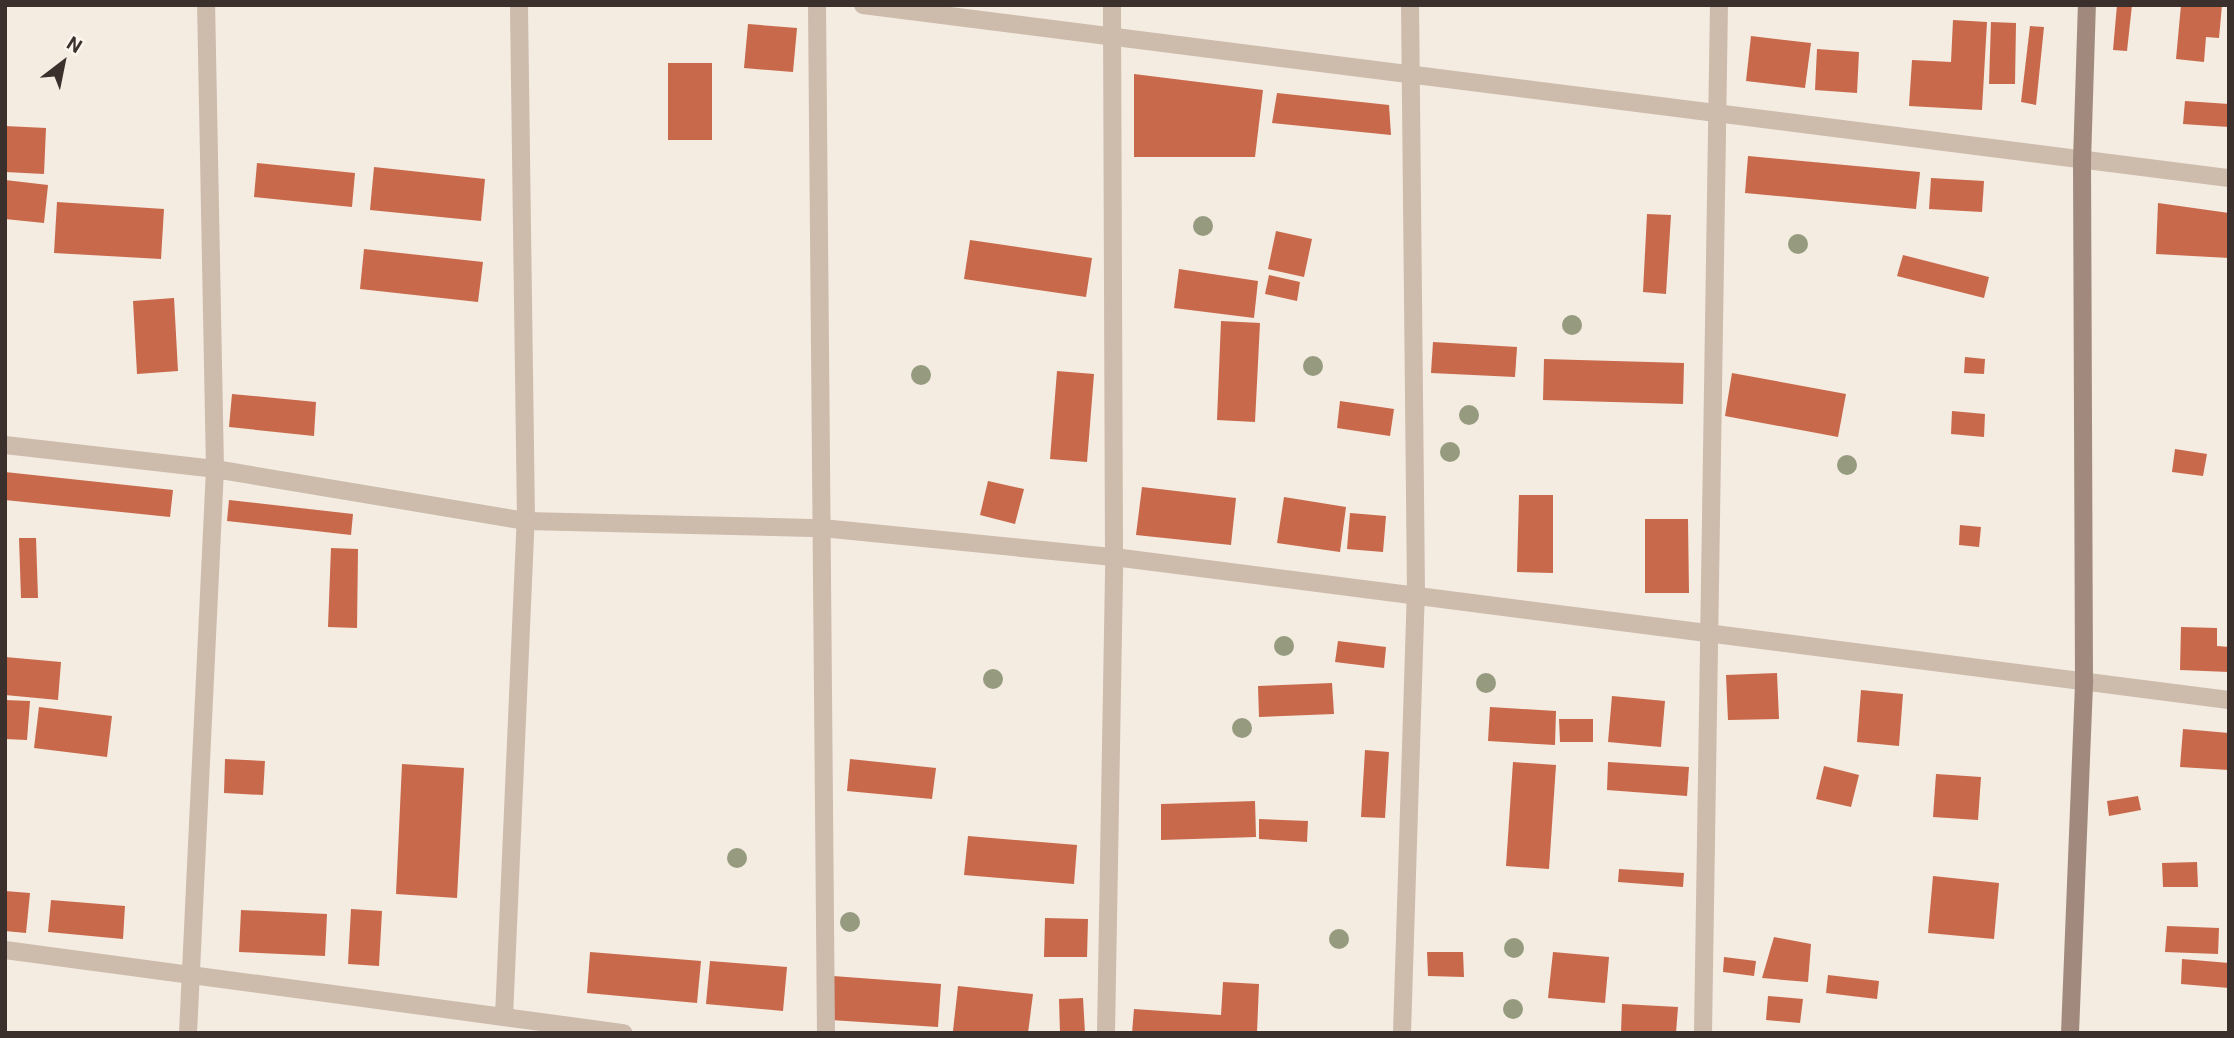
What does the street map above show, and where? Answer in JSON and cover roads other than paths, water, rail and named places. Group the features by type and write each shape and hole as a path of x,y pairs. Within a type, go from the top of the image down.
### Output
{"street":[{"path":"188,1033 215,469 206,5"},
{"path":"504,1017 526,521 519,5"},
{"path":"817,5 826,1033"},
{"path":"863,5 2229,178"},
{"path":"1106,1033 1114,557 1112,5"},
{"path":"1402,1033 1416,594 1410,5"},
{"path":"1703,1033 1707,630 1719,5"},
{"path":"2070,1033 2084,679 2082,160 2087,5"},
{"path":"5,445 215,469 526,521 822,528 1114,557 1707,630 2229,700"},
{"path":"5,950 623,1033"}]}
